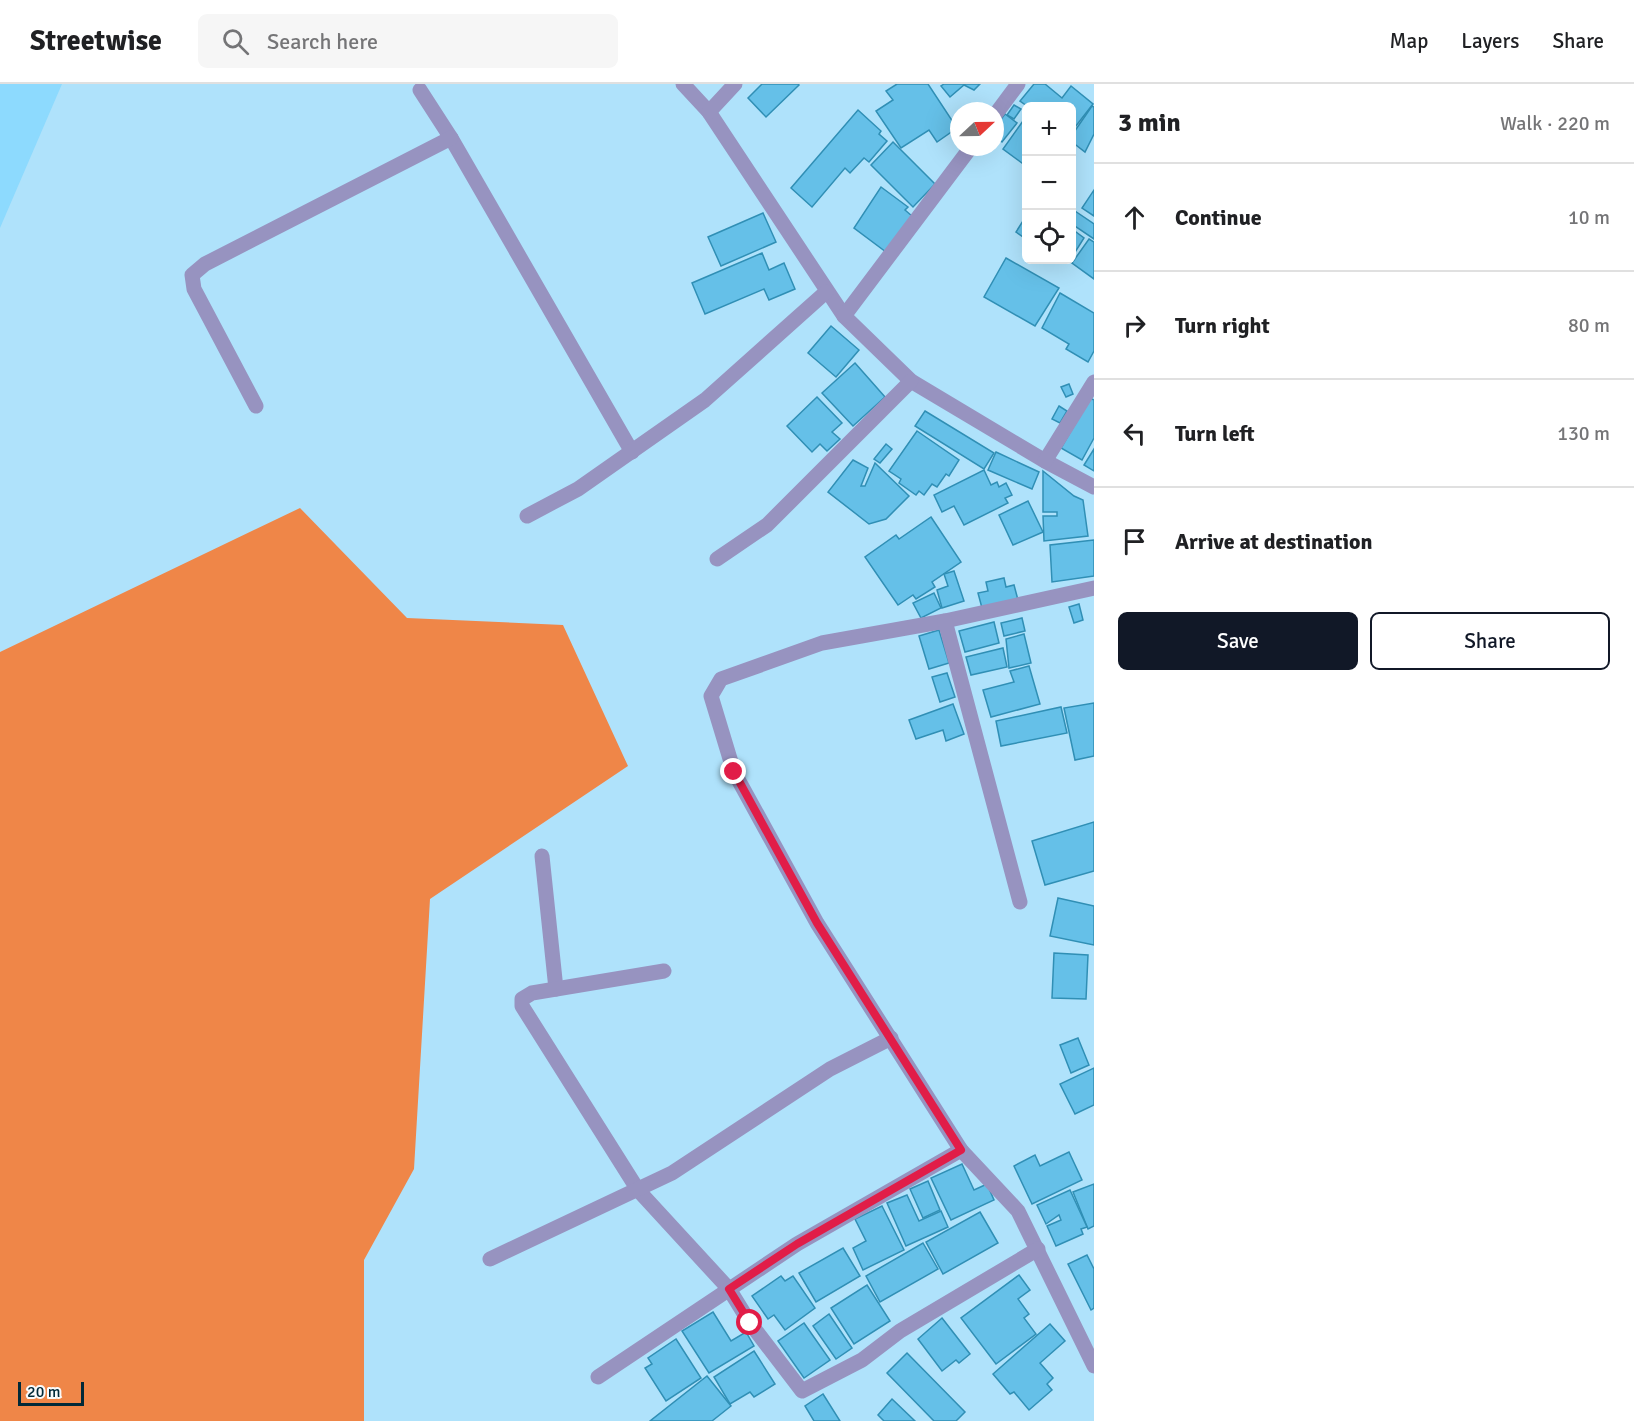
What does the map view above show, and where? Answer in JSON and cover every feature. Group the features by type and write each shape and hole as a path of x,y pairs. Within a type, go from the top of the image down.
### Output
{"street":[{"path":"683,84 709,112 844,316 910,381 1045,461 1094,487"},
{"path":"709,112 735,84"},
{"path":"1004,103 1018,84"},
{"path":"420,90 451,138 633,452"},
{"path":"256,406 194,289 192,275 205,264 451,138"},
{"path":"844,316 963,156"},
{"path":"527,516 578,489 705,400 826,292"},
{"path":"717,559 767,525 910,381"},
{"path":"1045,461 1094,382"},
{"path":"1094,588 945,621 822,643 721,679 711,696 734,772 817,923 961,1150 1018,1211 1094,1366"},
{"path":"945,621 1020,902"},
{"path":"542,856 556,989"},
{"path":"664,970 523,997 522,1006 638,1190 729,1289 750,1323 802,1391 862,1360 900,1331 1038,1249"},
{"path":"490,1259 672,1173 830,1069 891,1038"},
{"path":"598,1377 797,1244 961,1150"}],"shaded area":[{"path":"0,84 62,84 0,228"},
{"path":"300,508 407,618 563,625 628,766 430,899 414,1169 364,1260 364,1421 0,1421 0,652"}],"building":[{"path":"762,84 799,85 766,117 748,98"},
{"path":"897,84 928,84 950,117 950,133 937,142 929,130 901,148 876,111 893,100 886,91"},
{"path":"944,84 980,84 974,90 964,85 950,97 941,86"},
{"path":"1034,84 1045,84 1062,98 1071,86 1093,104 1076,126 1076,102 1020,101"},
{"path":"1014,105 1021,109 1014,119 1007,115"},
{"path":"1092,106 1094,107 1094,134 1085,152 1076,145 1076,129"},
{"path":"858,110 881,131 879,134 887,141 869,162 864,158 850,173 845,168 812,207 791,188"},
{"path":"1004,115 1017,123 1004,139"},
{"path":"1022,122 1022,163 1004,148"},
{"path":"893,142 935,184 913,207 871,165"},
{"path":"881,187 908,207 905,210 912,216 886,252 854,228"},
{"path":"1094,190 1094,216 1082,208"},
{"path":"1076,212 1094,224 1094,239 1076,227"},
{"path":"763,213 776,242 721,266 708,237"},
{"path":"1022,222 1022,236 1016,232"},
{"path":"1076,232 1084,238 1076,251"},
{"path":"1089,239 1094,242 1094,279 1073,264 1076,264 1076,257"},
{"path":"762,253 769,270 784,263 795,289 769,300 764,289 705,314 692,283"},
{"path":"1006,258 1059,288 1035,326 984,297"},
{"path":"1060,293 1094,313 1094,351 1088,362 1066,349 1069,344 1042,328"},
{"path":"831,326 859,350 836,377 808,353"},
{"path":"855,363 885,397 853,426 822,393"},
{"path":"1069,384 1073,394 1066,397 1061,387"},
{"path":"817,397 842,423 832,432 840,439 827,451 820,444 812,452 787,426"},
{"path":"1090,398 1094,400 1094,438 1082,460 1061,448"},
{"path":"1059,406 1067,411 1060,423 1052,419"},
{"path":"925,411 994,453 984,469 915,426"},
{"path":"917,431 959,460 949,476 946,474 937,487 932,484 924,495 919,491 916,495 899,483 901,479 889,471"},
{"path":"886,444 892,449 880,463 874,459"},
{"path":"1094,449 1094,471 1084,465"},
{"path":"996,452 1039,472 1032,489 988,470"},
{"path":"853,460 868,468 861,486 865,486 875,463 909,496 886,519 869,524 828,492"},
{"path":"984,470 991,485 997,482 999,487 1006,483 1012,495 1005,498 1008,503 964,525 954,506 942,512 934,495"},
{"path":"1043,471 1074,496 1083,500 1088,536 1044,541 1043,516 1057,516 1057,512 1043,512"},
{"path":"1028,501 1043,532 1013,545 999,515"},
{"path":"931,517 961,562 932,582 935,587 916,599 913,595 898,605 865,557 896,535 899,539"},
{"path":"1094,540 1094,576 1052,582 1050,545"},
{"path":"954,571 964,601 942,608 937,590 948,586 944,574"},
{"path":"1004,578 1006,587 1014,585 1018,600 982,608 978,593 988,591 986,582"},
{"path":"934,593 941,608 921,618 913,603"},
{"path":"1079,604 1083,620 1074,623 1069,607"},
{"path":"1022,618 1025,631 1004,636 1001,623"},
{"path":"994,622 999,643 965,652 959,631"},
{"path":"939,630 949,663 929,669 919,636"},
{"path":"1024,634 1031,663 1009,668 1006,639"},
{"path":"1003,648 1007,667 971,675 966,657"},
{"path":"1029,666 1040,704 991,717 983,690 1014,682 1010,671"},
{"path":"947,673 955,697 940,702 932,677"},
{"path":"1094,703 1094,756 1075,760 1064,708"},
{"path":"953,704 964,734 946,741 943,730 916,739 909,720"},
{"path":"1061,707 1067,733 1001,746 996,721"},
{"path":"1094,822 1094,871 1045,885 1032,841"},
{"path":"1058,898 1094,906 1094,945 1050,936"},
{"path":"1054,953 1088,955 1086,999 1052,998"},
{"path":"1078,1038 1089,1065 1071,1073 1060,1045"},
{"path":"1094,1068 1094,1105 1075,1114 1060,1084"},
{"path":"1069,1152 1082,1180 1032,1204 1014,1166 1035,1155 1040,1166"},
{"path":"962,1164 974,1190 987,1184 994,1200 951,1220 931,1178"},
{"path":"928,1181 940,1210 923,1218 910,1189"},
{"path":"1094,1184 1094,1226 1088,1229 1073,1192"},
{"path":"1070,1190 1087,1227 1081,1229 1083,1234 1056,1246 1047,1226 1061,1220 1059,1215 1046,1224 1037,1205"},
{"path":"907,1195 919,1221 941,1211 948,1227 906,1246 887,1203"},
{"path":"882,1206 904,1250 863,1270 853,1248 866,1241 855,1219"},
{"path":"980,1212 998,1243 943,1274 926,1242"},
{"path":"923,1243 938,1269 880,1302 866,1276"},
{"path":"843,1248 860,1276 816,1302 799,1273"},
{"path":"1087,1255 1094,1269 1094,1308 1091,1310 1068,1264"},
{"path":"1019,1275 1030,1290 1018,1299 1029,1314 1024,1318 1036,1334 996,1364 961,1318"},
{"path":"781,1276 785,1281 793,1276 815,1308 785,1330 774,1315 768,1319 752,1296"},
{"path":"867,1285 890,1321 854,1344 831,1308"},
{"path":"713,1312 731,1341 746,1332 754,1346 709,1373 682,1331"},
{"path":"829,1314 852,1348 836,1359 813,1326"},
{"path":"942,1318 970,1354 959,1363 956,1360 942,1371 918,1339"},
{"path":"804,1323 830,1360 804,1378 778,1341"},
{"path":"1050,1324 1065,1341 1040,1363 1053,1378 1047,1384 1052,1390 1029,1410 1014,1392 1010,1394 993,1374"},
{"path":"676,1339 701,1378 666,1401 645,1368 652,1364 648,1358"},
{"path":"754,1351 775,1384 754,1397 750,1392 730,1404 714,1377"},
{"path":"907,1353 965,1412 956,1421 934,1421 887,1373"},
{"path":"707,1376 731,1406 712,1421 650,1421"},
{"path":"823,1394 840,1421 814,1421 805,1406"},
{"path":"892,1399 915,1421 884,1421 878,1415"}],"route":[{"path":"734,772 817,923 961,1150 797,1244 729,1289 750,1323"}]}
